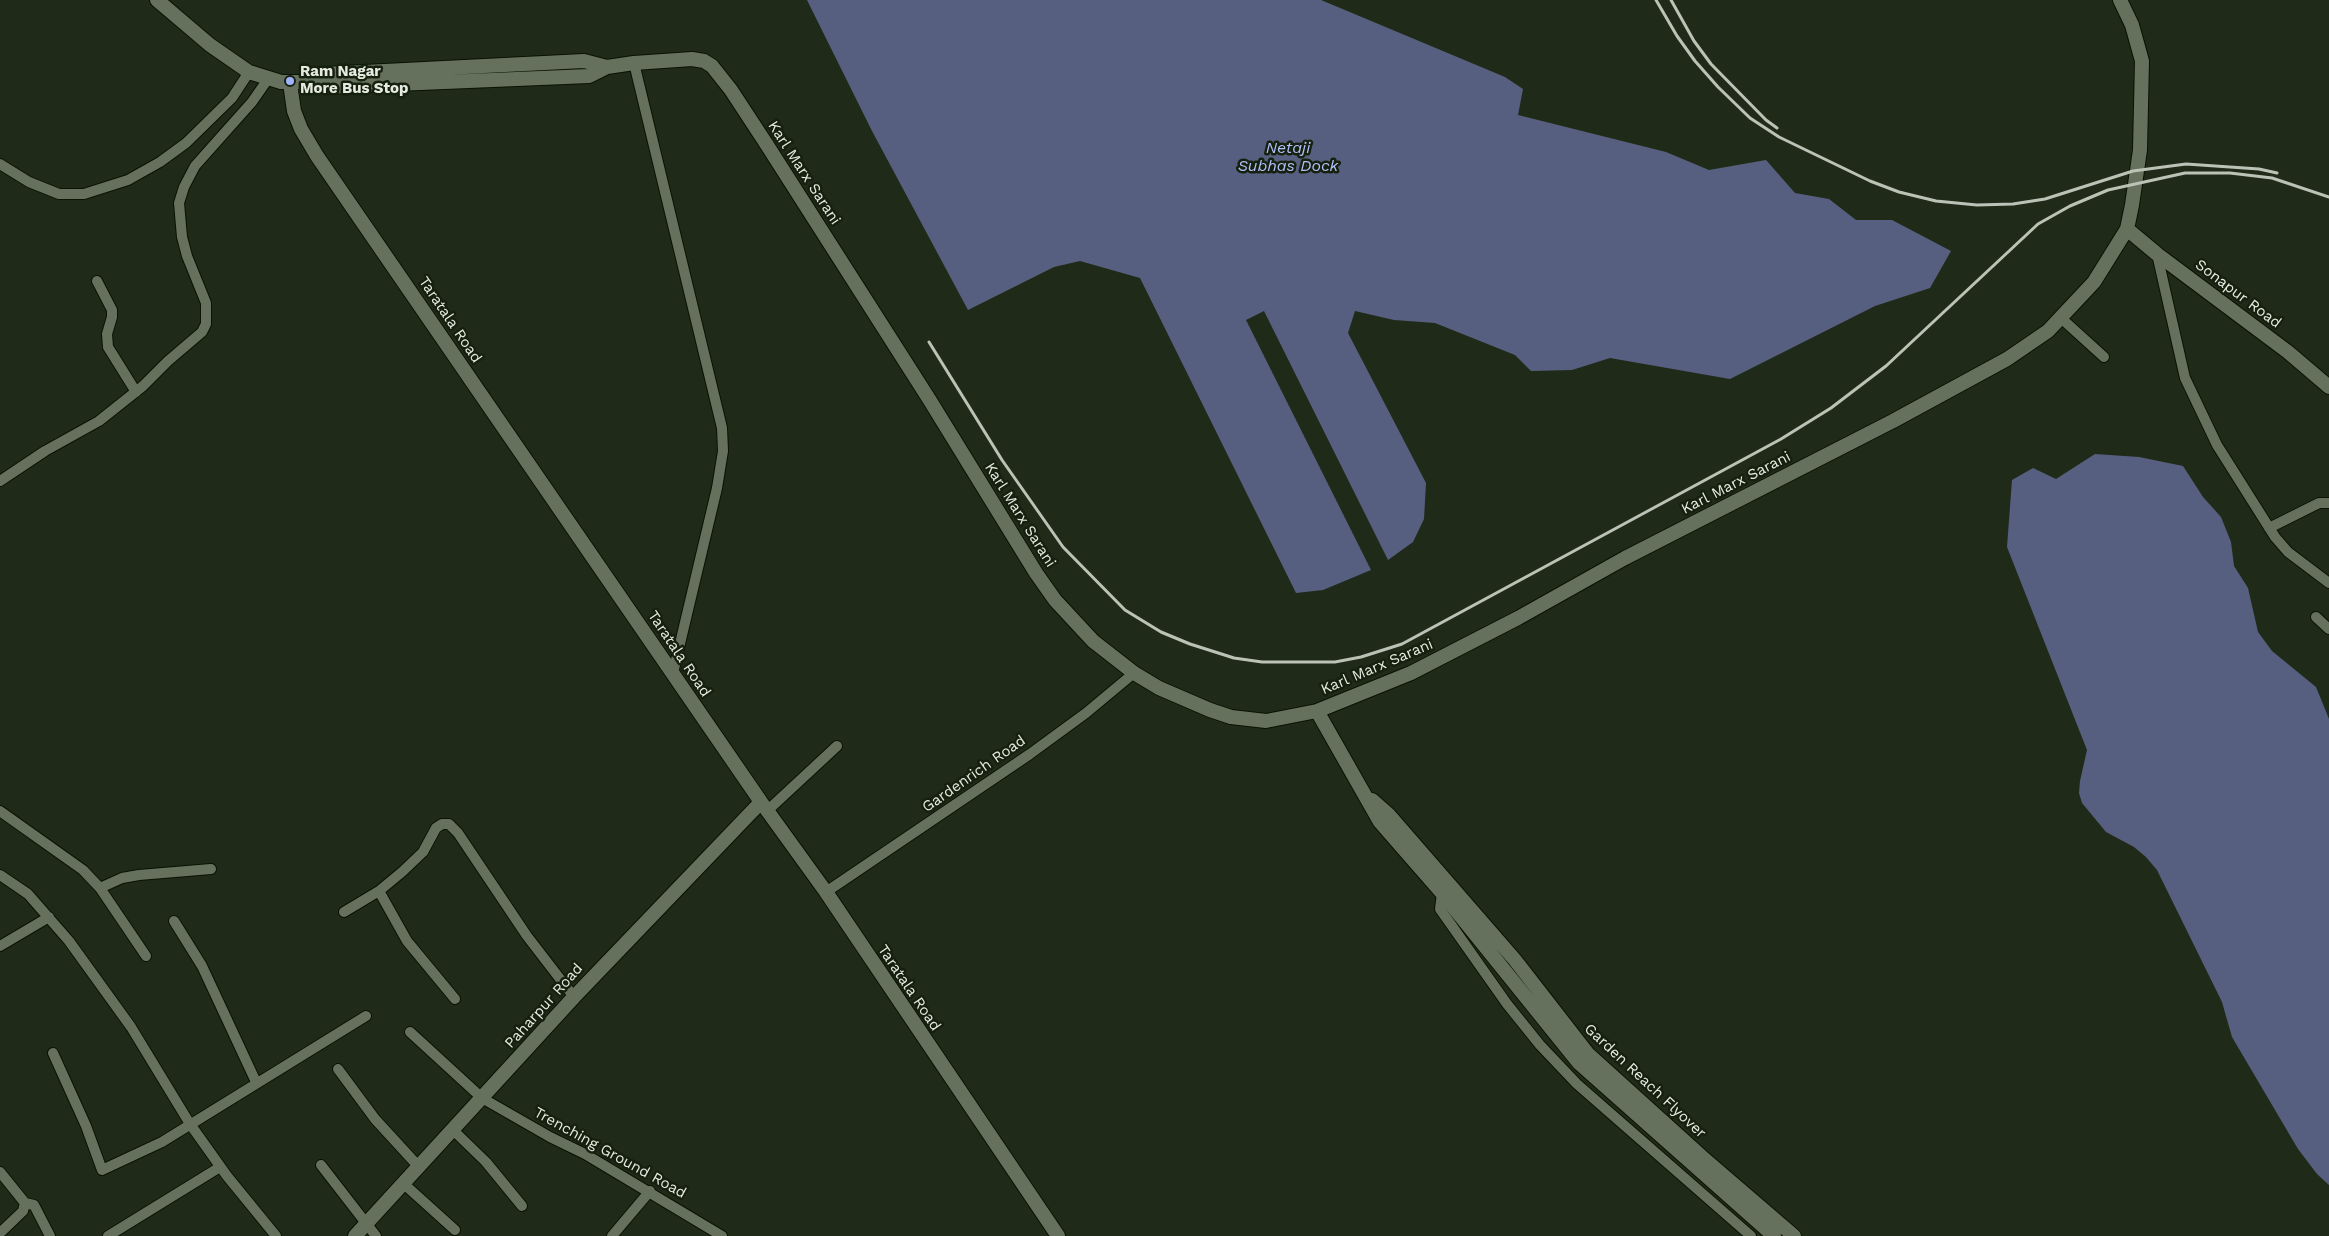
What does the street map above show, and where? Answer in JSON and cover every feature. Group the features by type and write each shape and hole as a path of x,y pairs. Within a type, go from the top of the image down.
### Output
{"main road":[{"name":"Karl Marx Sarani","path":"158,0 210,45 249,72 268,79 290,83 310,82 324,87 589,76 607,67 634,63 692,60 704,61 712,66 731,90 787,176 1036,573 1055,600 1094,641 1134,673 1159,688 1231,717 1266,722 1317,711 1411,673 1518,618 1625,558 1894,422 2007,359 2048,331 2094,282 2127,229 2140,150 2142,61 2132,25 2120,0"},
{"name":"Taratala Road","path":"290,83 294,111 301,128 317,156 764,807 826,892 1058,1236"},
{"name":"Sonapur Road","path":"2127,229 2329,386"},
{"path":"1317,711 1366,795 1389,815 1447,890"},
{"name":"Paharpur Road","path":"356,1236 574,996 764,807"},
{"name":"Garden Reach Flyover","path":"1447,890 1515,960 1588,1054 1702,1157 1794,1236"},
{"name":"Garden Reach Flyover","path":"1447,890 1502,970 1579,1063 1774,1236"}],"street":[{"path":"634,63 722,428 723,451 717,488 673,673"},
{"path":"0,164 29,182 59,194 84,194 128,180 160,162 186,143 232,98 249,72"},
{"path":"1,477 99,420 136,392 202,332 206,324 206,303 185,246 180,219 180,203 184,187 196,166 252,102 268,79"},
{"path":"2157,254 2185,378 2217,445 2269,528 2288,552 2329,583"},
{"path":"97,281 112,310 112,317 106,334 108,347 136,392"},
{"path":"2061,318 2104,357"},
{"path":"2269,528 2319,503 2329,503"},
{"path":"2316,617 2329,629"},
{"name":"Gardenrich Road","path":"826,892 1030,754 1086,713 1134,673"},
{"path":"764,807 837,746"},
{"path":"0,811 83,870 100,888 146,956"},
{"path":"344,912 379,890 423,852 436,828 442,824 453,826 527,936 574,996"},
{"path":"100,888 122,878 211,868"},
{"path":"0,875 28,894 49,917 131,1027 190,1124 220,1167 276,1236"},
{"path":"379,890 407,941 455,999"},
{"path":"1447,890 1440,909 1540,1045 1577,1084 1751,1236"},
{"path":"0,946 49,917"},
{"path":"174,922 202,966 256,1082"},
{"path":"53,1053 86,1126 102,1170 162,1142 256,1082 366,1016"},
{"name":"Trenching Ground Road","path":"410,1032 482,1098 650,1191 718,1235"},
{"path":"338,1069 375,1119 419,1167"},
{"path":"454,1130 486,1162 522,1206"},
{"path":"321,1165 376,1236"},
{"path":"108,1236 220,1167"},
{"path":"0,1172 25,1203 34,1204 50,1236"},
{"path":"404,1184 455,1230"},
{"path":"612,1236 650,1191"},
{"path":"0,1233 24,1211 25,1203"}],"water":[{"name":"Netaji Subhas Dock","path":"807,0 1321,0 1505,77 1523,89 1518,115 1666,152 1709,170 1766,160 1795,193 1829,199 1856,220 1892,220 1951,251 1930,288 1875,306 1730,379 1610,358 1572,370 1531,371 1515,355 1435,323 1394,320 1355,311 1348,333 1426,483 1424,519 1413,542 1388,560 1264,311 1246,320 1371,570 1323,590 1296,593 1140,278 1080,261 1054,267 968,310 872,131"},
{"path":"2095,454 2139,457 2183,466 2203,497 2221,517 2231,542 2234,566 2248,588 2258,632 2272,651 2316,687 2329,719 2329,1185 2317,1174 2298,1149 2232,1037 2222,1002 2157,870 2134,847 2106,832 2082,803 2079,793 2080,781 2087,750 2007,547 2012,480 2033,468 2056,479"}],"railway":[{"path":"1656,0 1677,36 1695,61 1718,87 1750,118 1779,137 1870,181 1899,192 1936,201 1977,205 2013,204 2045,199 2133,171 2186,164 2259,169 2277,173"},
{"path":"1671,0 1694,41 1711,64 1766,120 1777,128"},
{"path":"929,342 1002,460 1063,547 1125,610 1161,632 1190,644 1234,658 1262,662 1335,662 1361,657 1402,644 1781,439 1831,408 1886,366 2038,224 2070,206 2108,190 2185,173 2230,173 2272,178 2329,197"}],"place":[{"name":"Ram Nagar More Bus Stop","path":"290,81"}]}
